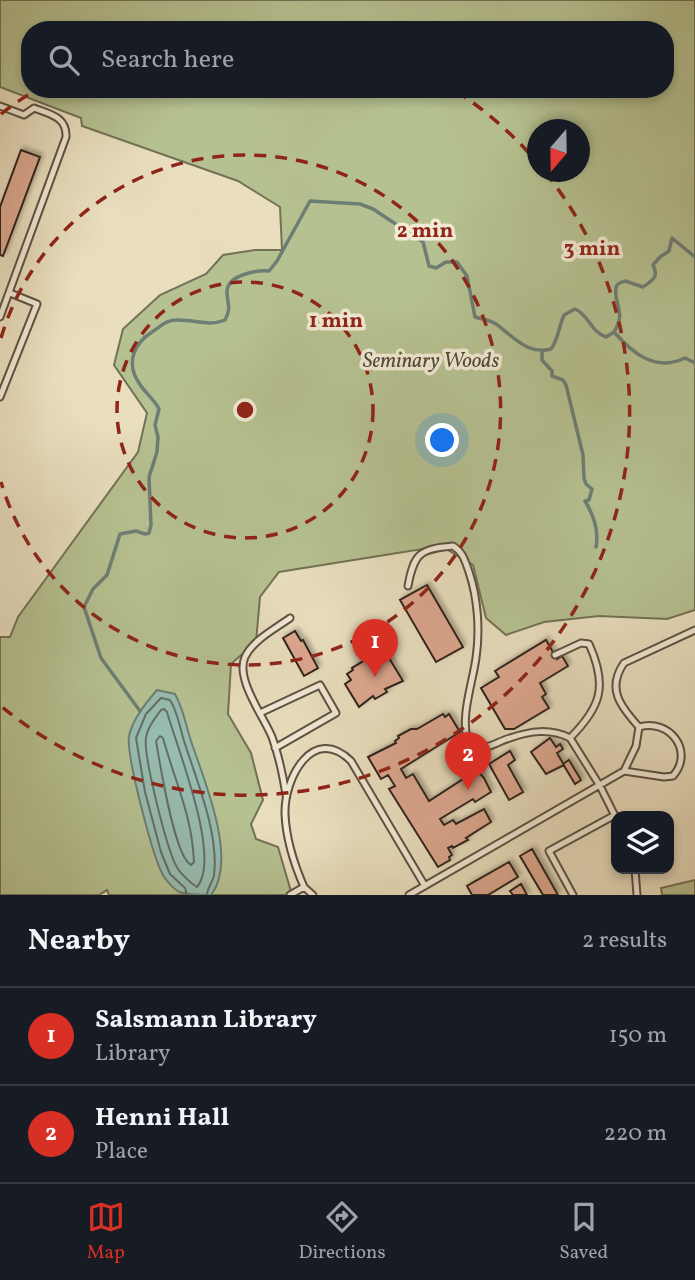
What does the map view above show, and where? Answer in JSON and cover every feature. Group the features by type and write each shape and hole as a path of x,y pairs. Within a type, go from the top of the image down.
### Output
{"lane":[{"path":"0,106 24,115 34,108 58,117 66,130 66,138 0,317"},
{"path":"0,397 37,304 10,293"},
{"path":"408,586 411,567 423,551 453,546 461,551 473,584 478,637 466,715 465,735 468,744 485,749 509,738 542,731 556,732 570,738 612,811"},
{"path":"290,618 260,640 244,659 243,671 282,769 289,841 304,887 313,895"},
{"path":"639,727 625,712 616,694 617,673 624,663 695,630"},
{"path":"555,655 581,643 589,644 598,663 596,705 593,713 570,738"},
{"path":"260,713 320,685 336,713 275,748"},
{"path":"624,771 673,776 683,762 684,752 670,732 658,725 639,727"},
{"path":"409,895 624,771 636,747 639,727"},
{"path":"286,799 293,777 309,754 319,748 343,752 351,761 425,886"},
{"path":"573,895 550,851 611,819"},
{"path":"635,874 637,895"},
{"path":"290,895 304,887"}],"green space":[{"name":"Seminary Woods","path":"0,0 695,0 695,610 667,619 599,616 544,622 506,635 486,618 473,565 441,546 279,572 260,597 256,642 231,664 228,714 251,753 263,800 251,824 256,839 278,847 292,895 109,895 107,890 99,895 0,895 0,637 10,637 18,617 138,452 147,413 114,365 123,329 160,295 206,274 223,255 255,250 282,250 280,207 238,181 82,126 81,118 29,98 674,98 674,21 21,21 21,95 0,87"},
{"path":"695,880 695,895 662,895 661,888"}],"water":[{"path":"157,690 175,694 178,700 211,800 220,842 221,862 218,880 211,895 179,892 165,879 153,850 141,807 129,736 137,717"}],"building":[{"path":"21,150 40,157 3,256 0,255 0,207"},
{"path":"427,585 463,647 436,662 400,600"},
{"path":"295,631 318,668 304,676 283,638"},
{"path":"546,640 557,659 562,656 568,666 540,683 546,694 542,697 549,708 514,729 505,729 481,688 499,677 495,671"},
{"path":"383,652 403,681 385,689 387,692 375,699 373,696 359,707 345,684 351,680 347,674 352,668"},
{"path":"443,714 445,717 449,714 460,732 401,769 406,778 413,774 429,801 477,770 491,792 475,802 473,799 440,819 444,825 453,820 456,824 484,809 491,822 466,838 468,840 448,848 452,855 450,860 438,867 389,789 395,786 388,775 381,779 368,757 396,743 398,736"},
{"path":"550,738 556,747 560,744 563,749 557,753 564,765 546,774 531,752"},
{"path":"510,751 515,760 508,765 523,792 509,800 489,764"},
{"path":"569,760 581,780 575,784 563,764"},
{"path":"532,849 558,895 543,895 520,856"},
{"path":"509,862 518,877 488,895 472,895 467,886"},
{"path":"521,884 527,895 513,895 510,891"}],"waterway":[{"path":"140,711 101,658 84,607 93,589 107,575 120,534 136,531 149,533 151,525 149,477 157,452 158,437 155,425 159,409 135,376 132,362 136,348 145,337 172,320 207,323 225,320 229,308 228,286 243,275 269,271 310,201 360,204 373,209 423,242 429,266 436,268 446,262 457,262 467,276 475,317 494,323 521,344 535,349 551,349 564,315 575,309 584,315 601,335 606,337 614,332 620,313 617,285 625,281 643,287 650,282 655,275 653,265 669,251 672,238 695,257"},
{"path":"614,332 646,359 664,363 685,358 695,363"},
{"path":"542,351 542,360 552,371 552,376 563,380 566,385 583,455 584,478 592,489 589,500 585,501 595,523 596,547"}],"place":[{"name":"Salsmann Library","path":"375,677"},
{"name":"Henni Hall","path":"468,790"}]}
